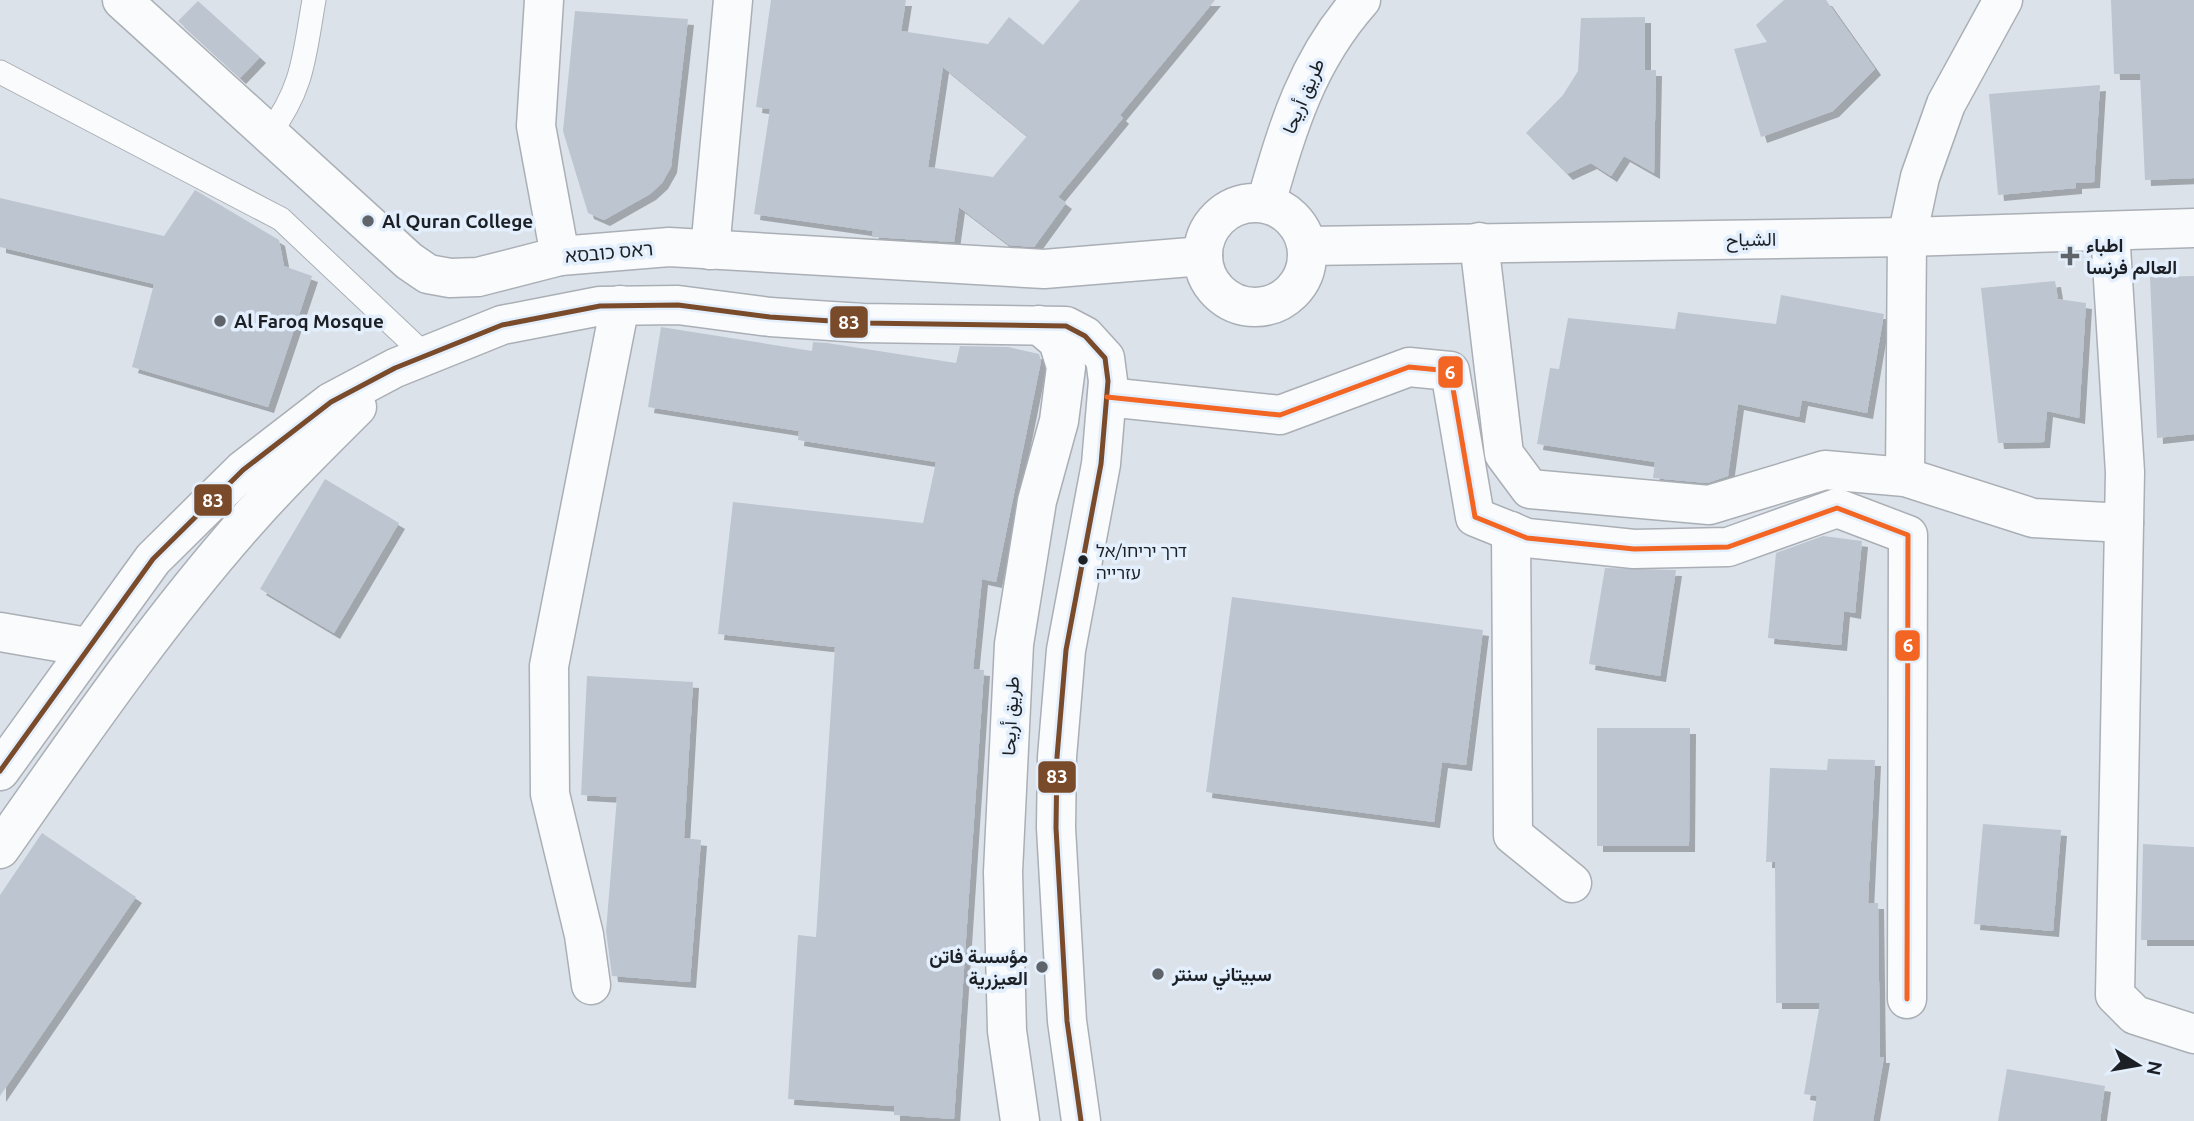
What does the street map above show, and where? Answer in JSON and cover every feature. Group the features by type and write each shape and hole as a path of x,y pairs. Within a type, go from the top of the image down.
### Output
{"street":[{"name":"ראס כובסא","path":"122,0 409,261 428,274 450,278 478,277 560,256 669,247 1044,269 1203,256"},
{"path":"544,0 536,127 560,256"},
{"path":"710,250 733,0"},
{"name":"طريق أريحا","path":"1266,202 1300,94 1318,56 1361,0"},
{"path":"1905,477 1907,237 1920,177 1946,104 2003,0"},
{"path":"1266,202 1281,208 1293,218 1307,246 1305,270 1294,290 1282,300 1268,306 1237,304 1223,297 1212,285 1203,256 1204,240 1211,226 1222,214 1235,206 1266,202"},
{"name":"الشياح","path":"1307,246 1907,237 2194,228"},
{"path":"2110,231 2125,472 2115,995 2135,1015 2194,1034"},
{"path":"1479,242 1504,454 1530,489 1709,505 1825,470 1905,477 2033,518 2124,523"},
{"path":"591,985 584,935 550,794 549,666 620,305"},
{"path":"0,771 153,559 243,470 331,402 410,361 502,325 600,306 678,305 770,317 862,323 1066,326 1085,336 1105,358 1107,397 1101,464 1066,650 1057,757 1056,828 1067,1021 1081,1121"},
{"name":"طريق أريحا","path":"1020,1121 1007,1031 1003,872 1014,644 1037,501 1059,421 1066,367 1058,341 1039,325"},
{"path":"0,849 83,731 253,514 410,361"},
{"path":"1107,397 1280,415 1409,367 1450,371 1475,517 1527,538 1634,549 1728,547 1837,508 1908,535 1907,999"},
{"path":"1511,531 1513,835 1572,883"},
{"path":"0,632 87,647"},
{"path":"1014,644 1066,650"}],"lane":[{"path":"269,134 288,108 298,88 314,0"},
{"path":"0,72 281,219 410,361"}],"building":[{"path":"771,0 906,0 901,31 988,44 1009,17 1043,45 1080,0 1215,0 1120,115 1123,118 1058,197 1066,203 1034,247 1009,245 959,207 954,242 872,237 873,231 754,214 770,109 756,107","holes":["943,67 1027,136 993,177 928,167"]},
{"path":"1784,0 1826,0 1875,69 1833,111 1761,137 1734,49 1767,42 1756,25"},
{"path":"2111,0 2194,0 2194,178 2145,180 2140,74 2114,74"},
{"path":"198,1 260,57 240,78 178,21"},
{"path":"575,11 688,19 671,167 662,183 650,194 604,220 588,213 563,131"},
{"path":"1645,17 1645,70 1656,70 1654,173 1624,156 1611,176 1591,163 1567,174 1526,133 1563,95 1578,71 1581,18"},
{"path":"2100,85 2094,182 2076,183 2076,188 1998,195 1989,94"},
{"name":"Al Faroq Mosque","path":"195,190 279,240 284,266 312,276 268,407 132,367 154,284 0,247 0,198 164,236"},
{"path":"2194,276 2194,434 2157,438 2150,277"},
{"path":"2055,281 2058,299 2086,303 2079,418 2047,411 2044,442 1998,443 1981,288"},
{"path":"1781,295 1884,314 1867,413 1802,400 1799,417 1738,404 1728,476 1707,483 1653,478 1655,462 1537,444 1550,368 1559,369 1568,318 1675,329 1678,312 1776,324"},
{"path":"661,327 812,351 813,342 827,343 956,363 960,346 1008,347 1039,354 1041,361 996,582 982,579 973,669 984,670 954,1119 894,1115 894,1106 788,1099 798,935 816,937 835,647 718,634 733,502 923,523 936,462 798,440 799,431 648,407"},
{"path":"325,479 399,523 334,633 260,589"},
{"path":"1823,536 1862,541 1855,613 1844,611 1841,645 1768,638 1776,553"},
{"path":"1605,568 1676,570 1660,676 1589,664"},
{"path":"1232,597 1483,630 1466,765 1442,762 1434,822 1206,792"},
{"path":"587,676 693,682 684,838 701,840 690,982 612,976 606,931 617,797 581,795"},
{"path":"1597,728 1690,728 1689,846 1597,846"},
{"path":"1828,759 1875,760 1868,903 1878,903 1880,1057 1884,1057 1873,1121 1813,1121 1817,1096 1804,1094 1820,1003 1776,1003 1775,862 1766,862 1770,768 1827,770"},
{"path":"1983,824 2061,830 2053,931 1974,924"},
{"path":"42,833 136,897 0,1096 0,895"},
{"path":"2143,844 2194,847 2194,940 2141,940"},
{"path":"2007,1069 2105,1086 2100,1121 1998,1121"}],"transit line":[{"name":"83","path":"0,771 153,559 243,470 331,402 395,368 502,325 600,306 678,305 770,317 862,323 1066,326 1085,336 1105,358 1108,381 1101,464 1066,650 1057,757 1056,828 1067,1021 1081,1121"},
{"name":"6","path":"1107,397 1280,415 1409,367 1450,371 1475,517 1527,538 1634,549 1728,547 1837,508 1908,535 1907,999"}],"place":[{"name":"Al Quran College","path":"368,221"},
{"name":"اطباء العالم فرنسا","path":"2070,256"},
{"name":"Al Faroq Mosque","path":"220,321"},
{"name":"דרך יריחו/אל עזרייה","path":"1083,560"},
{"name":"مؤسسة فاتن العيزرية","path":"1042,967"},
{"name":"سبيتاني سنتر","path":"1158,974"}]}
